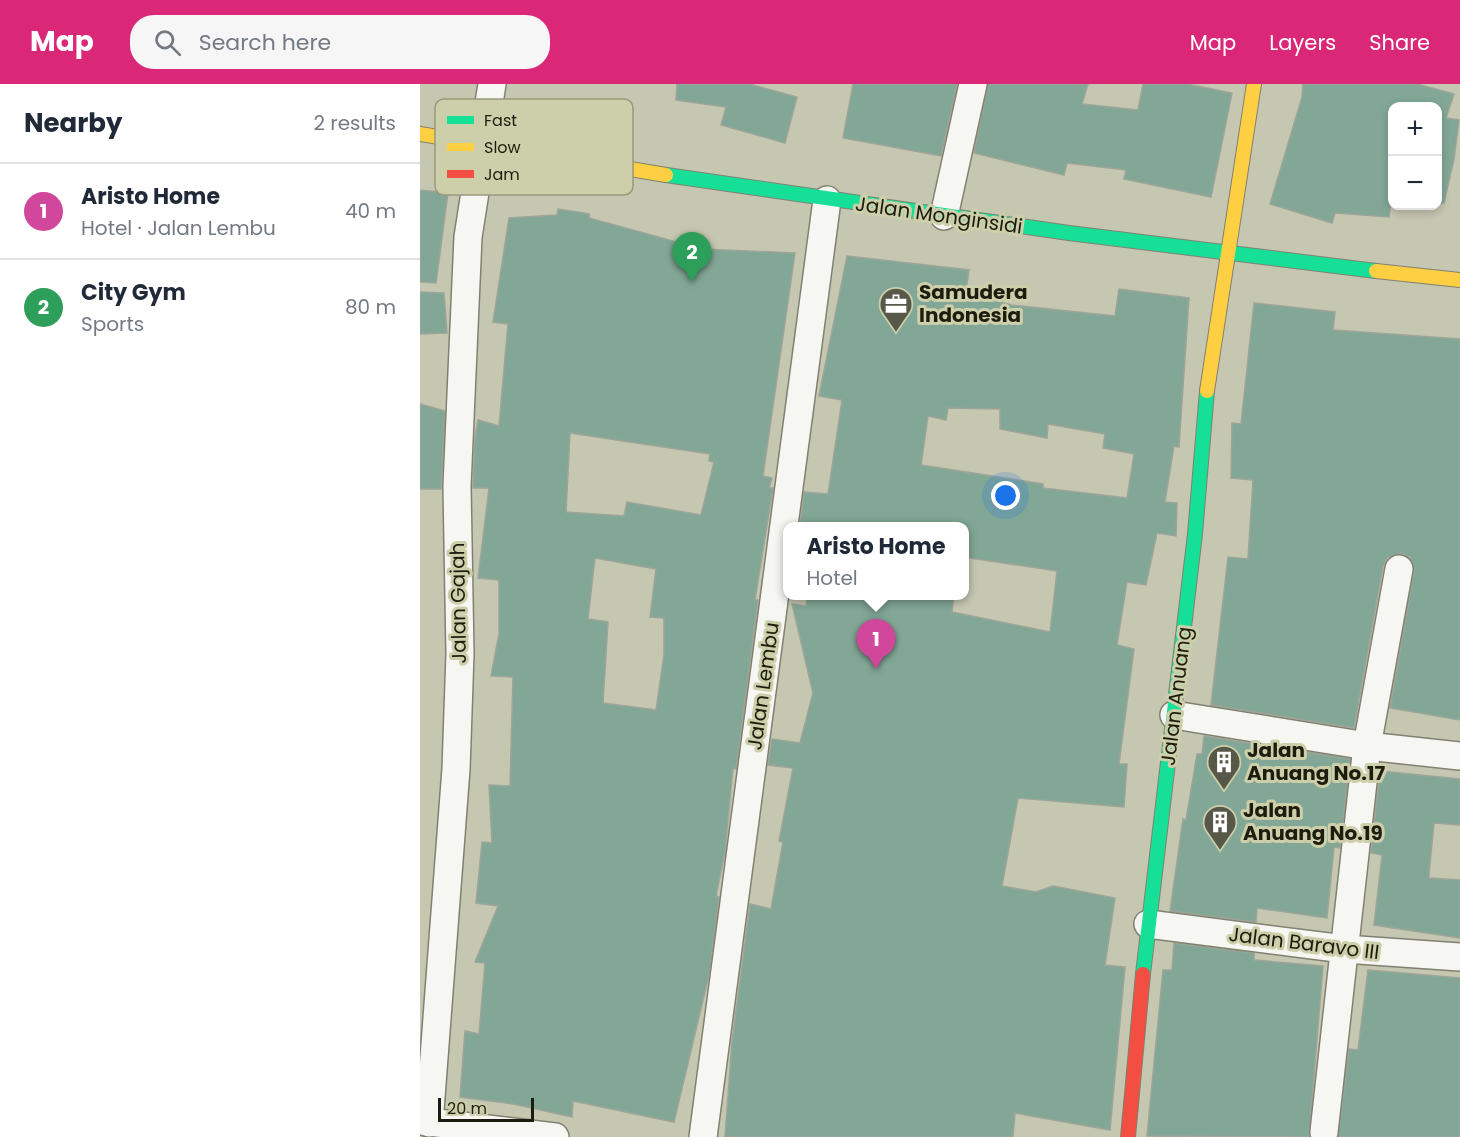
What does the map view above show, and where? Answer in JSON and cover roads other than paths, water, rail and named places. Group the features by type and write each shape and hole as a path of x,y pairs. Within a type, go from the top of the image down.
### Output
{"street":[{"name":"Jalan Gajah","path":"490,99 492,84"},
{"path":"944,216 973,84"},
{"name":"Jalan Anuang","path":"1128,1137 1148,924 1195,534 1205,406 1226,255 1254,84"},
{"name":"Jalan Monginsidi","path":"420,134 435,137"},
{"name":"Jalan Monginsidi","path":"633,169 827,200 1226,255 1460,280"},
{"name":"Jalan Gajah","path":"424,1122 456,769 460,654 458,486 468,237 475,195"},
{"name":"Jalan Lembu","path":"784,522 827,200"},
{"name":"Jalan Lembu","path":"703,1137 783,532"},
{"path":"1324,1132 1367,746 1399,569"},
{"path":"1174,715 1367,746 1460,756"},
{"name":"Jalan Baravo III","path":"1148,924 1344,949 1460,957"},
{"path":"424,1122 555,1137"}],"place":[{"name":"City Gym","path":"692,282"},
{"name":"Samudera Indonesia","path":"896,333"},
{"name":"Aristo Home","path":"876,669"},
{"name":"Jalan Anuang No.17","path":"1224,791"},
{"name":"Jalan Anuang No.19","path":"1220,851"}]}
